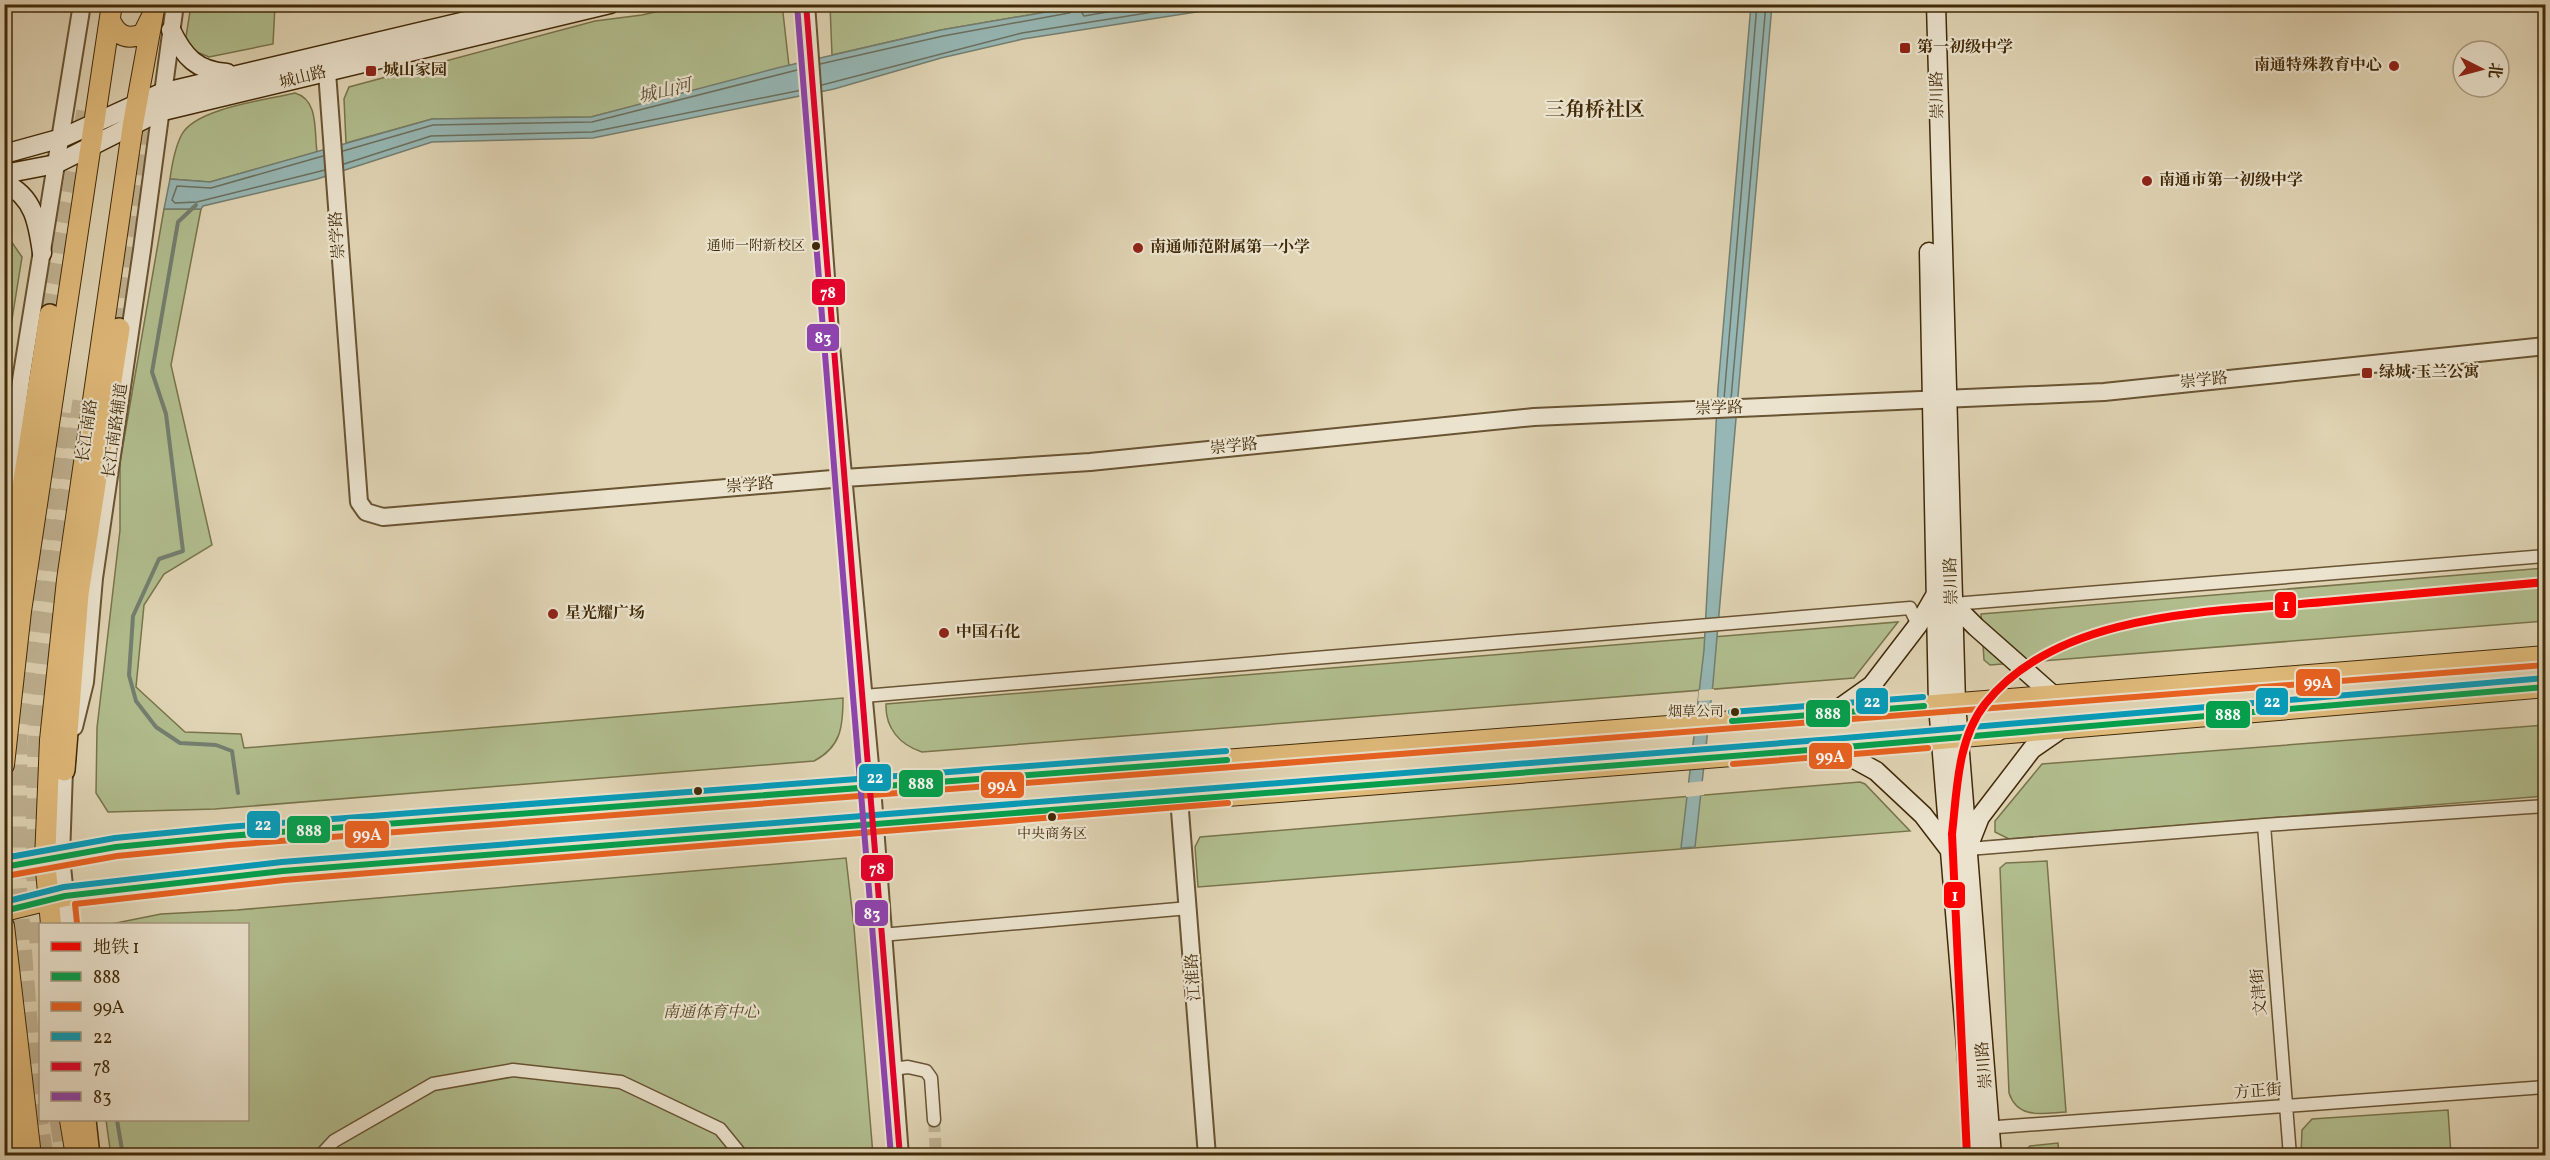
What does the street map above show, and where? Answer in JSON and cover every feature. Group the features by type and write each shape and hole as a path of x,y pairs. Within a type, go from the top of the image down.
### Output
{"highway":[{"path":"4,608 50,315"},
{"path":"64,770 78,594 119,329"},
{"path":"4,1061 16,1155"},
{"path":"85,1121 89,1155"}],"main road":[{"name":"城山路","path":"4,174 56,164 91,144 161,93 538,4"},
{"name":"城山路","path":"4,154 62,138 95,122 159,112 610,4"},
{"name":"崇川路","path":"1925,4 1939,400 1953,604 1947,704"},
{"name":"崇川路","path":"1936,4 1939,400 1937,592 1950,737 1968,849 1982,1128 1975,1155"},
{"path":"111,12 114,30 121,36 132,38 143,34 154,8"},
{"name":"长江南路","path":"51,923 58,898 53,858 50,740 66,580 135,114 154,8"},
{"path":"4,765 21,611 111,12"},
{"path":"171,30 182,53 196,65 211,72 241,74"},
{"path":"4,183 28,201 37,222 42,253"},
{"path":"1834,712 1872,685 1918,626 1937,592"},
{"path":"1953,604 2054,696"},
{"path":"4,867 116,847 228,836 2546,656"},
{"path":"4,911 58,898 283,871 1179,798 1834,748 2546,687"},
{"path":"1968,849 1980,817 2031,749 2061,729"},
{"name":"崇川路","path":"1950,737 1949,849 1982,1128 1992,1155"},
{"path":"1834,748 1876,771 1923,815 1949,849"},
{"path":"4,926 31,1155"},
{"path":"70,1121 76,1155"}],"street":[{"path":"4,499 82,4"},
{"name":"长江南路辅道","path":"53,858 64,770 85,682 94,578 175,4"},
{"path":"806,4 831,346 872,787 881,935 900,1155"},
{"name":"崇学路","path":"327,72 359,502 366,512 383,517 844,478 1090,462 1534,417 2104,392 2546,346"},
{"path":"1953,604 2546,556"},
{"path":"864,696 1910,608 1918,626"},
{"name":"江淮路","path":"1179,798 1207,1155"},
{"path":"1968,849 2264,825 2546,806"},
{"name":"文津街","path":"2264,825 2290,1155"},
{"path":"58,898 68,923"},
{"path":"881,935 1189,908"},
{"path":"892,1069 908,1067 926,1071 931,1078 934,1120"},
{"path":"320,1155 334,1141 433,1084 513,1070 621,1082 720,1129 742,1155"},
{"path":"4,1085 7,1155"},
{"name":"方正街","path":"1982,1128 2546,1087"},
{"path":"85,1121 93,1155"}],"green space":[{"path":"782,4 789,66 591,117 432,119 346,143 344,99 349,87 595,21 642,15 686,5"},
{"path":"191,5 275,5 273,44 209,57 192,50 186,37"},
{"path":"830,5 1087,5 941,30 832,55"},
{"path":"295,93 303,97 312,109 317,152 210,182 170,179 177,144 190,125 217,111 233,106"},
{"path":"164,209 201,209 171,365 212,545 164,574 144,605 136,687 185,732 241,734 244,748 843,698 841,727 835,743 814,761 215,809 108,812 96,793 97,728 120,530 120,462"},
{"path":"5,238 11,241 22,257 5,363"},
{"path":"2545,568 2545,621 1990,665 1984,660 1981,614"},
{"path":"1898,622 1854,678 922,752 907,745 895,734 886,713 886,704"},
{"path":"2545,725 2545,796 2009,839 1995,832 1995,821 2042,764"},
{"path":"1860,782 1865,784 1910,831 1198,887 1195,847 1200,837"},
{"name":"南通体育中心","path":"846,858 873,1155 111,1156 106,1121 249,1121 249,923 116,923 161,914 237,910"},
{"path":"2047,861 2066,1112 2040,1114 2018,1108 2009,1093 2000,868 2006,863"},
{"path":"2448,1110 2451,1155 2301,1155 2302,1130 2312,1119"},
{"path":"2058,1143 2059,1155 2020,1155 2030,1146"}],"water":[{"path":"1087,5 1241,5 1023,39 941,58 834,89 593,138 432,142 317,179 203,206 201,209 164,209 170,179 210,182 432,119 591,117 777,68 941,30"},
{"path":"1751,5 1772,5 1713,683 1695,847 1681,848 1704,650 1718,388"}],"pier":[{"path":"1714,689 1714,700 1698,701 1699,690"},
{"path":"1704,781 1704,795 1686,797 1686,783"}],"waterway":[{"path":"196,205 178,222 152,372 166,414 183,551 159,559 133,616 129,675 136,701 156,727 180,743 216,745 232,751 238,793"},
{"path":"117,1121 123,1156"}],"tunnel":[{"path":"119,329 145,146 147,101"},
{"path":"50,315 87,111"},
{"path":"39,923 36,821 41,705 56,574 83,401"},
{"path":"43,1156 32,1085 16,881 17,737 33,599 61,412"},
{"path":"934,1120 936,1156"},
{"path":"60,1121 66,1156"}],"metro line":[{"name":"1","path":"1967,1156 1952,834 1957,783 1964,750 1976,718 1985,704 2016,673 2054,650 2096,633 2142,622 2236,609 2546,582"}],"transit line":[{"name":"78","path":"806,4 900,1156"},
{"name":"83","path":"797,5 891,1156"},
{"name":"99A","path":"6,876 117,856 229,845 2546,665"},
{"name":"22","path":"4,902 64,887 282,862 1833,739 2545,678"},
{"name":"888","path":"4,911 65,896 283,871 1834,748 2546,687"},
{"name":"22","path":"1731,712 1923,697"},
{"name":"888","path":"1732,721 1924,706"},
{"name":"99A","path":"1733,764 1928,748"},
{"name":"22","path":"4,858 115,838 227,827 1226,751"},
{"name":"888","path":"4,867 116,847 228,836 1227,760"},
{"name":"99A","path":"77,923 75,904 284,880 1228,803"}],"place":[{"name":"第一初级中学","path":"1905,48"},
{"name":"南通特殊教育中心","path":"2394,66"},
{"name":"城山家园","path":"371,71"},
{"name":"南通市第一初级中学","path":"2147,181"},
{"name":"通师一附新校区","path":"816,246"},
{"name":"南通师范附属第一小学","path":"1138,248"},
{"name":"绿城·玉兰公寓","path":"2367,373"},
{"name":"星光耀广场","path":"553,614"},
{"name":"中国石化","path":"944,633"},
{"name":"烟草公司","path":"1735,712"},
{"name":"中央商务区","path":"1052,817"}],"district":[{"name":"三角桥社区","path":"1595,111"}],"water label":[{"name":"城山河","path":"665,92"}]}
